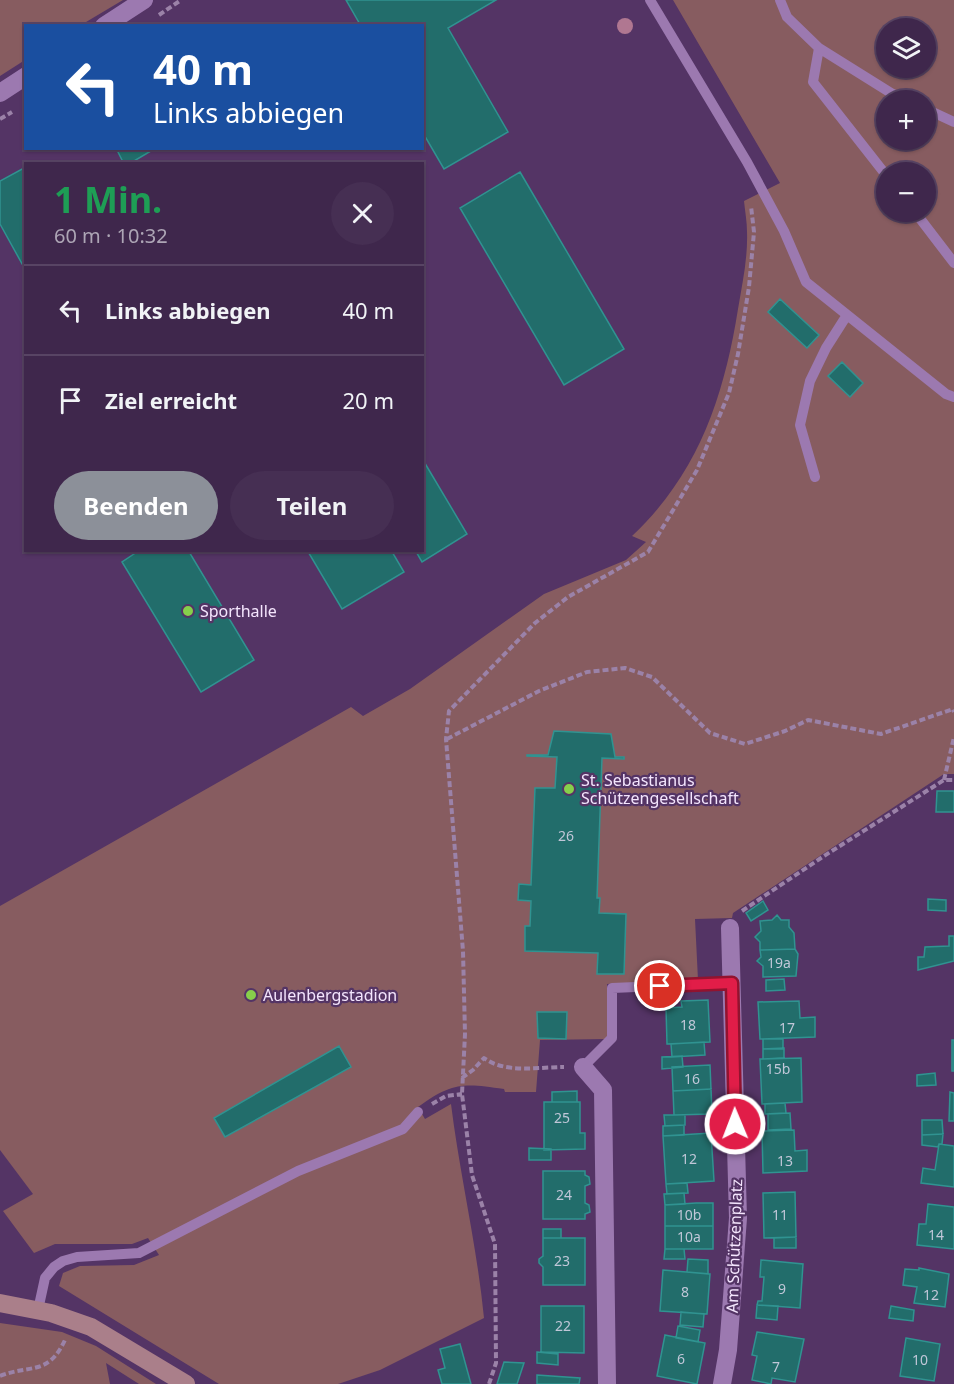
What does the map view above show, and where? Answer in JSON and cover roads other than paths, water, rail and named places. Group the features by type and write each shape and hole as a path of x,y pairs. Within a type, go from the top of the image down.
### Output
{"street":[{"path":"107,24 144,0"},
{"path":"0,93 24,77"},
{"name":"Am Schützenplatz","path":"722,1384 729,1339 738,1218 730,928"},
{"path":"583,1067 603,1090 607,1384"},
{"path":"6,1307 38,1310 91,1327 186,1384"}],"lane":[{"path":"650,0 747,162 784,231 806,282 946,394 954,397"},
{"path":"780,0 787,17 819,48 886,90"},
{"path":"819,48 813,82 876,162"},
{"path":"936,114 954,122"},
{"path":"923,222 954,262"},
{"path":"814,477 800,426 810,381 826,348 847,315"},
{"path":"583,1067 612,1038 612,988 732,983"},
{"path":"38,1310 45,1278 54,1267 63,1261 77,1257 139,1253 298,1171 403,1129 418,1112"}],"place":[{"name":"Sporthalle","path":"188,611"},
{"name":"St. Sebastianus Schützengesellschaft","path":"569,789"},
{"name":"Aulenbergstadion","path":"251,995"}]}
